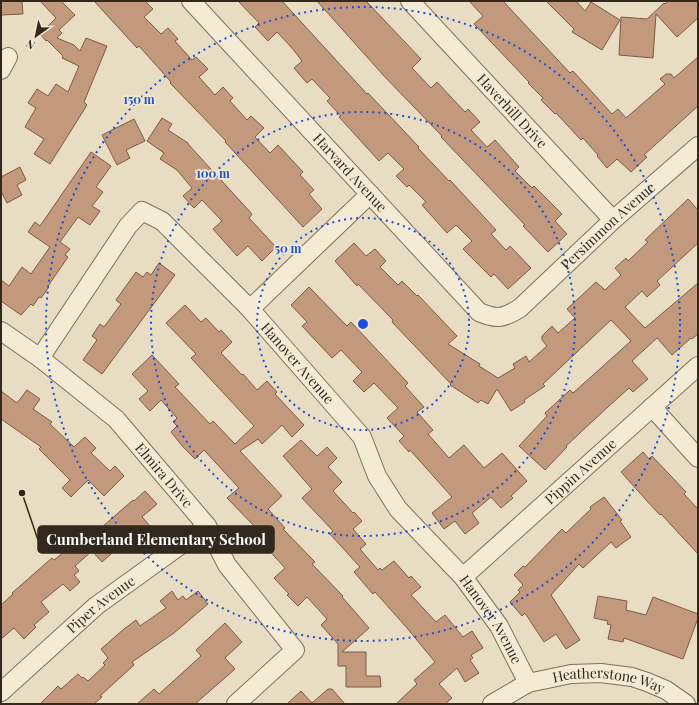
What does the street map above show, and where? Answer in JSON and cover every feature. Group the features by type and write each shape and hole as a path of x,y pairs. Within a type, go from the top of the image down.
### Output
{"street":[{"name":"Harvard Avenue","path":"191,1 479,312 488,316 499,318 520,308"},
{"name":"Haverhill Drive","path":"410,1 613,220"},
{"name":"Persimmon Avenue","path":"520,308 613,220 698,146"},
{"path":"250,309 370,194"},
{"name":"Hanover Avenue","path":"40,358 128,226 142,211 162,221 250,309 362,437 377,476 398,509 463,577 499,626 528,683"},
{"name":"Elmira Drive","path":"1,330 40,358 116,419 207,526 227,565 295,650 236,704"},
{"name":"Pippin Avenue","path":"463,577 698,366"},
{"path":"652,407 698,458"},
{"name":"Piper Avenue","path":"1,692 96,606 207,526"},
{"name":"Heatherstone Way","path":"492,704 528,683 571,674 601,672 632,677 647,682 666,690 686,704"}],"building":[{"path":"1,1 22,1 23,14 1,15"},
{"path":"40,1 61,1 75,15 59,30 62,33 57,38 74,45 80,51 86,38 107,46 84,102 87,105 50,164 34,154 44,139 25,127 36,108 28,103 37,89 48,96 56,84 68,92 79,66 62,58 63,56 47,40 46,41 37,30 42,32 56,18"},
{"path":"94,1 145,1 153,9 144,17 161,34 168,28 178,39 175,41 192,60 196,57 208,69 199,77 215,95 223,87 233,98 230,101 247,120 251,116 264,128 255,137 270,153 278,145 303,172 300,175 314,190 309,194 322,209 303,227 225,142 226,141 170,83 171,82 139,46 137,48"},
{"path":"238,1 282,1 367,94 368,93 496,230 491,234 506,250 510,246 531,268 508,289 494,274 491,277 463,249 472,241 456,225 447,233 422,205 426,202 409,185 407,187 396,176 404,169 388,153 379,161 339,117 341,116 327,101 330,98 312,79 307,83 294,68 302,61 292,48 277,32 268,41 255,27 259,23"},
{"path":"317,1 366,1 421,59 412,68 431,88 437,82 465,112 468,109 480,122 471,130 487,147 495,140 519,167 515,171 532,188 534,186 562,214 555,221 567,234 548,252 523,226 525,225 384,76"},
{"path":"469,1 503,1 570,73 573,71 612,114 618,109 626,118 665,84 660,79 666,74 671,74 674,78 698,57 698,106 644,155 647,157 631,172 617,159 607,168 583,138 581,140 556,113 555,114 541,100 543,98 528,83 529,82 474,24 483,16"},
{"path":"546,1 576,1 585,11 591,2 620,20 602,50 572,32 574,29"},
{"path":"668,1 698,1 698,18 677,37 656,14 653,58 619,55 621,17 647,19"},
{"path":"162,118 172,124 168,130 188,143 252,214 249,218 276,247 262,261 248,246 237,256 213,229 222,221 202,200 194,208 183,196 192,188 177,170 160,159 164,153 147,141"},
{"path":"134,119 145,141 126,150 130,158 117,165 102,135"},
{"path":"91,152 111,166 96,187 103,192 92,206 100,211 90,225 78,217 60,242 70,249 65,255 68,257 41,298 39,297 33,306 31,304 21,315 1,301 1,280 9,286 22,267 31,274 50,247 28,232 35,222 40,226"},
{"path":"20,167 26,180 17,185 22,195 7,203 1,191 1,177"},
{"path":"688,199 698,210 698,243 657,281 660,285 647,297 642,291 625,307 645,328 698,283 698,334 692,339 691,338 672,355 657,338 632,361 648,379 633,392 629,388 566,446 567,447 545,470 519,446 547,416 545,413 570,390 573,393 631,341 611,320 543,384 545,386 511,411 497,389 488,404 481,400 478,403 450,385 451,384 392,322 393,320 358,284 357,286 335,261 354,243 366,256 375,249 386,261 380,267 398,285 402,281 417,296 418,295 457,336 448,344 480,364 479,366 498,378 515,368 513,364 526,356 529,362 547,346 542,340 542,336 552,326 558,333 575,318 567,309 596,282 605,290 621,275 615,268 626,258 628,261 648,242 645,240"},
{"path":"159,263 175,275 102,374 83,360 97,340 92,336 100,324 104,327 121,304 116,300 136,272 143,277 147,272 151,275"},
{"path":"309,287 347,326 351,322 408,383 405,386 424,407 417,412 433,430 428,434 449,458 464,445 484,468 502,453 527,481 511,496 513,498 501,508 491,497 472,513 479,523 465,534 455,521 444,529 432,513 452,497 410,450 409,452 399,441 404,436 387,418 398,408 374,383 364,392 353,381 362,372 341,350 332,358 302,326 307,322 291,305"},
{"path":"185,305 201,322 206,318 219,332 221,330 232,342 221,353 242,375 243,374 257,390 267,381 277,392 275,394 304,425 292,437 282,425 262,444 258,439 240,451 282,496 268,509 285,528 283,529 315,562 312,564 343,596 342,597 369,628 342,652 366,652 366,676 380,676 381,687 346,687 346,666 338,666 338,644 321,625 327,619 307,597 298,606 274,578 285,568 265,546 264,547 254,537 260,532 227,498 239,488 204,450 195,459 184,448 171,432 177,426 173,422 177,418 161,400 150,411 139,399 148,391 132,374 152,355 179,384 175,387 210,424 213,421 235,444 254,426 191,358 196,354 166,323"},
{"path":"27,390 40,399 33,409 52,422 50,424 74,447 85,437 96,448 91,453 110,471 115,466 124,476 104,496 88,480 71,497 62,488 70,480 39,449 41,447 1,419 1,391 17,403"},
{"path":"301,440 317,456 327,447 337,458 328,467 342,482 333,491 362,521 353,529 366,544 360,549 378,570 380,568 382,570 394,561 409,578 411,576 421,587 411,595 436,622 445,615 463,637 472,631 483,648 471,655 473,658 470,660 479,673 465,682 457,668 439,684 452,698 445,704 396,704 417,684 414,680 435,662 375,592 373,594 354,572 360,567 330,534 333,531 302,498 312,489 283,456"},
{"path":"643,452 649,459 652,456 686,492 684,494 698,509 698,554 621,472"},
{"path":"145,491 157,504 142,517 152,528 140,539 138,537 124,550 120,546 102,562 92,551 75,566 79,571 74,575 80,582 70,591 63,584 41,602 49,612 34,625 36,627 24,639 14,628 1,639 1,605 13,594 12,593 52,558 54,560 74,544 78,548"},
{"path":"604,497 622,520 620,521 631,537 616,548 611,542 583,568 579,564 551,595 580,640 566,649 556,634 544,642 525,613 522,616 510,602 520,592 518,590 523,585 514,575 523,566 525,567 562,529 566,533 591,509 590,507"},
{"path":"172,591 178,600 183,596 186,600 198,591 208,604 174,633 132,662 134,665 100,696 102,697 94,704 40,704 58,686 61,689 78,674 88,681 105,665 103,663 108,658 101,649 136,620 140,626 166,608 160,601"},
{"path":"598,596 627,601 626,610 646,615 653,597 698,614 698,618 683,659 624,638 623,642 608,639 611,625 607,624 608,621 594,618"},
{"path":"225,623 242,642 225,658 235,669 195,704 137,704 154,689 159,694 201,656 196,650"},
{"path":"328,689 332,689 345,704 287,704 301,691 312,703"}],"place":[{"name":"Cumberland Elementary School","path":"22,493"}]}
